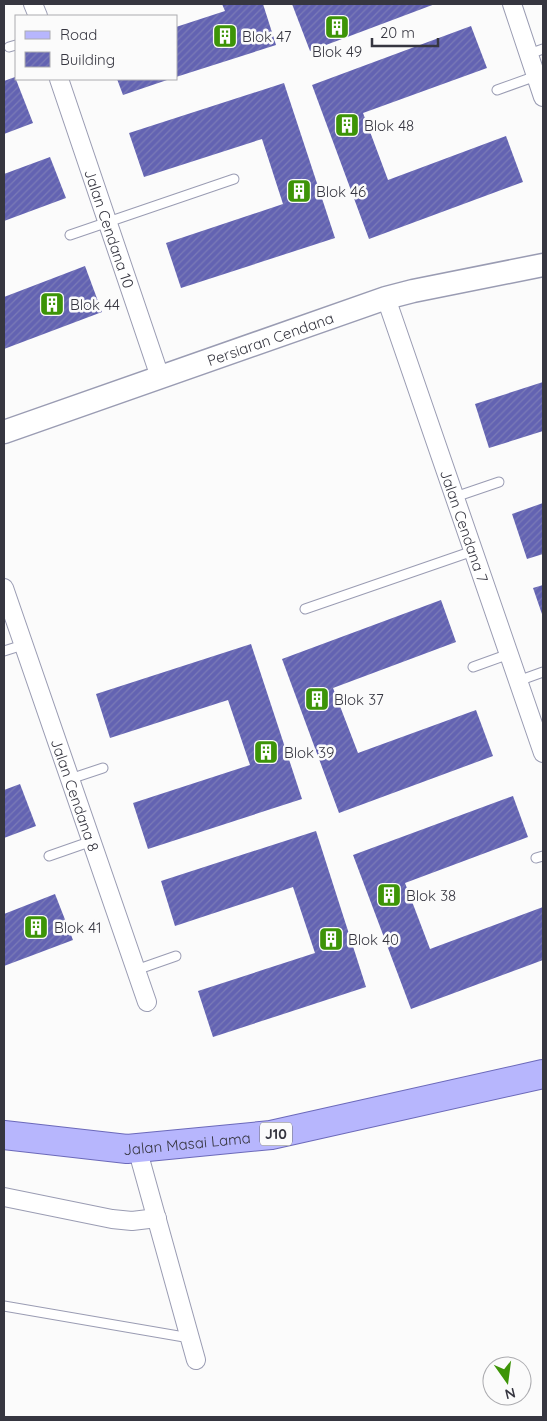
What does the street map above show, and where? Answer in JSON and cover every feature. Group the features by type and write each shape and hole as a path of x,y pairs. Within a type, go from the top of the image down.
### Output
{"main road":[{"name":"Jalan Masai Lama","path":"4,1135 127,1149 271,1135 543,1074"}],"street":[{"path":"512,4 536,51 536,76 543,97"},
{"name":"Jalan Cendana 10","path":"59,80 160,378"},
{"name":"Persiaran Cendana","path":"4,432 386,298 543,265"},
{"name":"Jalan Cendana 7","path":"386,298 543,752"},
{"name":"Jalan Cendana 8","path":"4,588 147,1002"},
{"path":"138,1148 196,1360"},
{"path":"4,1197 112,1220 132,1221 157,1218"}],"lane":[{"path":"497,90 536,76"},
{"path":"70,235 234,179"},
{"path":"455,497 499,482"},
{"path":"305,609 473,551"},
{"path":"4,651 24,645"},
{"path":"473,667 509,654"},
{"path":"518,681 543,672"},
{"path":"70,779 103,768"},
{"path":"49,856 92,841"},
{"path":"136,970 176,956"},
{"path":"4,1306 190,1338"}],"building":[{"name":"Blok 47","path":"222,4 263,4 276,45 178,76 178,26 225,11"},
{"name":"Blok 49","path":"292,4 435,4 310,51"},
{"name":"Blok 48","path":"471,26 487,68 363,113 388,180 506,136 523,182 369,239 312,85"},
{"path":"15,77 33,123 4,134 4,81"},
{"path":"117,80 167,80 123,95"},
{"name":"Blok 46","path":"284,83 335,238 181,288 166,243 283,204 262,139 144,177 129,133"},
{"path":"50,157 66,198 4,221 4,174"},
{"name":"Blok 44","path":"85,266 102,312 4,349 4,297"},
{"path":"543,382 543,431 489,448 475,404"},
{"path":"543,503 543,554 527,559 512,514"},
{"path":"543,585 543,617 533,588"},
{"name":"Blok 37","path":"441,600 456,642 333,688 358,753 476,710 493,756 339,813 282,659"},
{"name":"Blok 39","path":"251,644 302,799 148,849 133,803 250,765 228,700 110,738 96,694"},
{"path":"20,784 36,826 4,838 4,790"},
{"name":"Blok 38","path":"513,796 528,837 405,883 430,949 543,907 543,960 411,1009 353,855"},
{"name":"Blok 40","path":"316,831 366,987 213,1037 198,991 315,953 293,887 175,926 161,881"},
{"name":"Blok 41","path":"55,894 73,940 4,966 4,914"}],"place":[{"name":"Blok 49","path":"337,27"},
{"name":"Blok 47","path":"225,36"},
{"name":"Blok 48","path":"347,125"},
{"name":"Blok 46","path":"299,191"},
{"name":"Blok 44","path":"52,304"},
{"name":"Blok 37","path":"317,699"},
{"name":"Blok 39","path":"266,752"},
{"name":"Blok 38","path":"389,895"},
{"name":"Blok 41","path":"36,927"},
{"name":"Blok 40","path":"331,939"}]}
